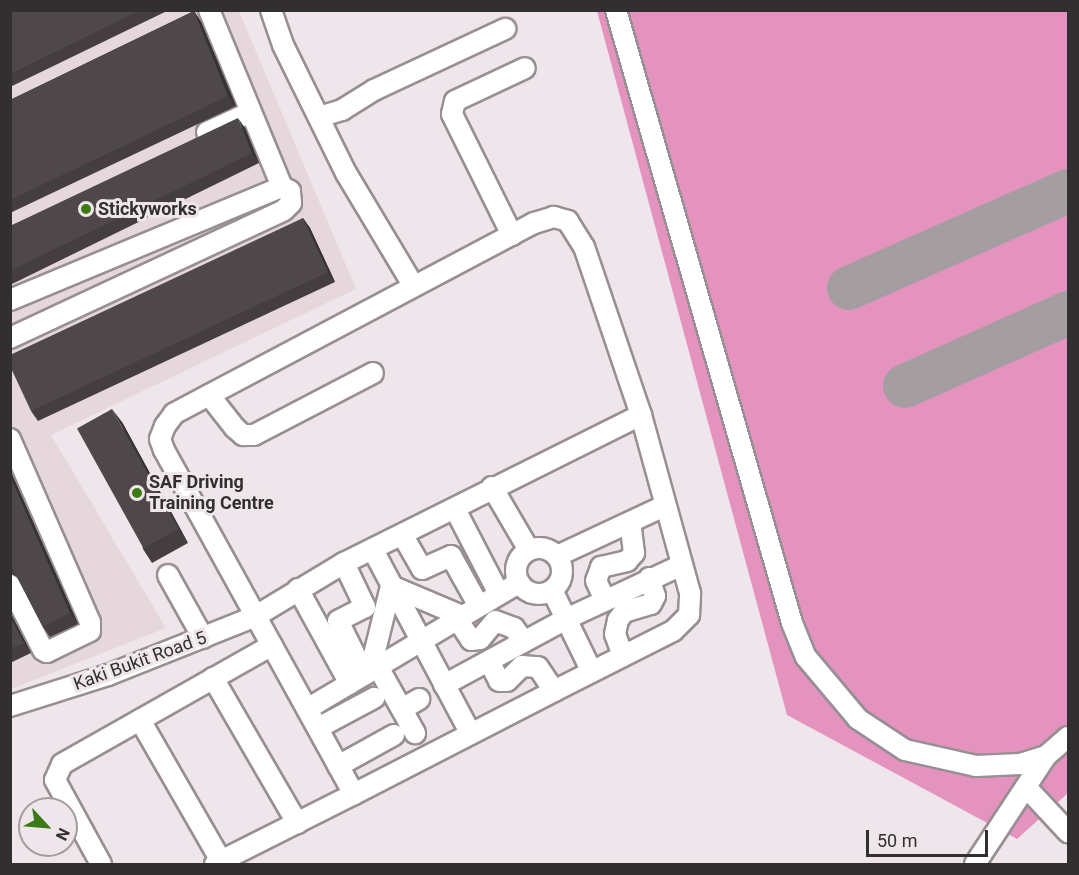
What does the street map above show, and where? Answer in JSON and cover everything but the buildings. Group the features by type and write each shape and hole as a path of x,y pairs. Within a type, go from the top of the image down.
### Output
{"lane":[{"path":"10,338 284,210 291,204 290,192 282,188 209,10"},
{"path":"271,10 283,45 346,173 413,285"},
{"path":"616,10 792,623 806,657 858,720 905,750 976,766 1020,765 1046,756"},
{"path":"319,117 505,29"},
{"path":"512,234 452,114 455,101 525,68"},
{"path":"188,142 251,112"},
{"path":"10,300 282,188"},
{"path":"140,720 218,863 354,794 682,626 693,604 664,507 641,415 577,232 568,221 554,217 512,234 413,285 174,414 160,439 354,794"},
{"path":"209,395 235,428 243,435 254,435 373,373"},
{"name":"Kaki Bukit Road 5","path":"14,707 203,638 256,616 344,563 403,536 492,487 641,415"},
{"path":"10,439 90,622 90,631 83,637 43,650 10,585"},
{"path":"492,487 529,550"},
{"path":"557,556 664,507"},
{"path":"455,509 486,557 499,594"},
{"path":"605,600 597,581 600,567 627,561 634,553 630,522"},
{"path":"403,536 422,569 451,556 479,606"},
{"path":"544,548 557,556 562,570 552,590 537,595 518,583 515,568 529,550 544,548"},
{"path":"373,550 471,734"},
{"path":"344,563 364,607 338,621 366,674"},
{"path":"444,685 605,600 649,578 682,565"},
{"path":"168,575 203,638"},
{"path":"623,656 615,634 618,620 624,612 651,604 655,596 649,578"},
{"path":"307,709 518,583"},
{"path":"391,586 460,618 471,640 480,639 495,621 514,628 524,642"},
{"path":"366,674 391,586"},
{"path":"298,589 318,639 366,674 402,709 415,733"},
{"path":"552,590 592,672"},
{"path":"101,864 55,780 56,772 62,764 272,645"},
{"path":"489,661 499,681 507,681 522,666 538,668 554,691"},
{"path":"213,678 297,823"},
{"path":"402,709 419,699"},
{"path":"318,728 374,722 338,766"},
{"path":"975,864 1046,756 1068,736"},
{"path":"1026,787 1068,832"}],"shaded area":[{"path":"11,11 239,11 356,289 51,435 166,628 11,689"},
{"path":"597,11 1068,11 1068,793 1017,839 787,715"}],"taxiway":[{"path":"849,288 1068,191"},
{"path":"905,386 1068,313"}],"place":[{"name":"Stickyworks","path":"86,209"},
{"name":"SAF Driving Training Centre","path":"137,493"}]}
